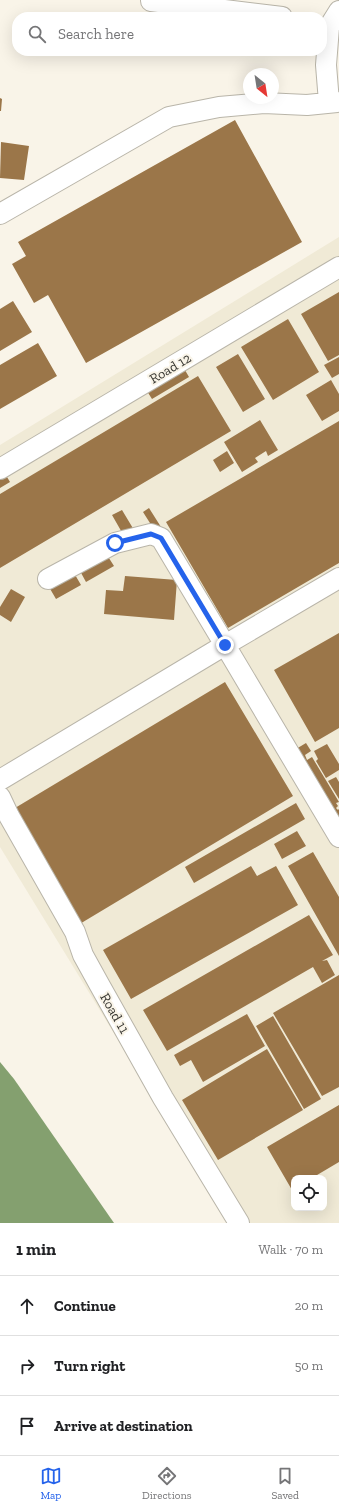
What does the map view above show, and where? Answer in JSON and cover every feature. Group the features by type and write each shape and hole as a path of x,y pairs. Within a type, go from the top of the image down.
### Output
{"street":[{"path":"151,0 150,1 241,12"},
{"path":"283,12 284,0"},
{"path":"327,54 330,21"},
{"path":"0,214 170,117 219,107 264,103 307,105 333,102 326,65 327,56"},
{"name":"Road 12","path":"0,468 339,267"},
{"path":"48,579 115,543 151,534 161,538 339,837"},
{"path":"0,780 339,578"},
{"name":"Road 11","path":"0,797 9,816 74,932 83,955 99,984 163,1098 239,1223"}],"shaded area":[{"path":"339,237 339,1223 230,1223 0,847 0,445"},
{"path":"0,1062 14,1079 114,1223 0,1223"}],"building":[{"path":"0,98 2,99 1,111 0,111"},
{"path":"235,120 302,242 86,363 48,295 34,303 12,264 26,256 18,242"},
{"path":"1,142 29,146 24,180 0,178"},
{"path":"339,292 339,355 328,361 301,314"},
{"path":"13,301 32,332 0,351 0,309"},
{"path":"288,319 319,372 273,400 241,347"},
{"path":"38,343 57,376 0,409 0,365"},
{"path":"238,354 265,399 243,412 216,367"},
{"path":"339,357 339,374 332,378 324,365"},
{"path":"182,365 189,377 152,399 145,388"},
{"path":"198,376 231,431 0,568 0,494"},
{"path":"331,380 339,394 339,411 322,421 306,395"},
{"path":"260,420 278,450 268,456 266,451 255,458 258,462 242,472 224,442"},
{"path":"339,421 339,563 228,628 166,522"},
{"path":"227,451 234,463 220,472 213,460"},
{"path":"4,472 10,482 0,488 0,475"},
{"path":"149,508 161,527 155,531 143,512"},
{"path":"122,510 134,530 124,536 112,515"},
{"path":"107,555 114,566 86,582 80,571"},
{"path":"74,573 81,585 56,599 49,587"},
{"path":"125,576 177,580 174,620 104,614 106,590 123,591"},
{"path":"11,589 25,597 11,622 0,615 0,607"},
{"path":"339,633 339,728 315,742 274,670"},
{"path":"225,682 293,796 78,925 10,811"},
{"path":"306,743 311,751 305,755 307,760 312,757 339,802 336,803 338,806 336,808 338,810 339,809 339,822 296,749"},
{"path":"327,744 339,764 339,770 326,778 316,761 318,759 314,751"},
{"path":"336,777 339,782 339,799 328,781"},
{"path":"296,803 305,819 194,883 185,867"},
{"path":"297,831 306,846 282,859 274,844"},
{"path":"313,852 339,897 339,956 288,866"},
{"path":"251,866 257,876 276,866 298,905 131,999 103,950"},
{"path":"309,915 333,955 322,961 327,960 335,975 322,983 313,967 167,1051 143,1010"},
{"path":"339,975 339,1087 322,1096 273,1013"},
{"path":"247,1014 265,1046 203,1082 191,1060 180,1066 174,1055"},
{"path":"273,1016 321,1099 304,1109 256,1026"},
{"path":"267,1049 303,1110 218,1160 182,1100"},
{"path":"339,1105 339,1162 317,1175 291,1175 291,1188 267,1147"}],"route":[{"path":"115,543 134,540 151,534 161,538 225,645"}]}
